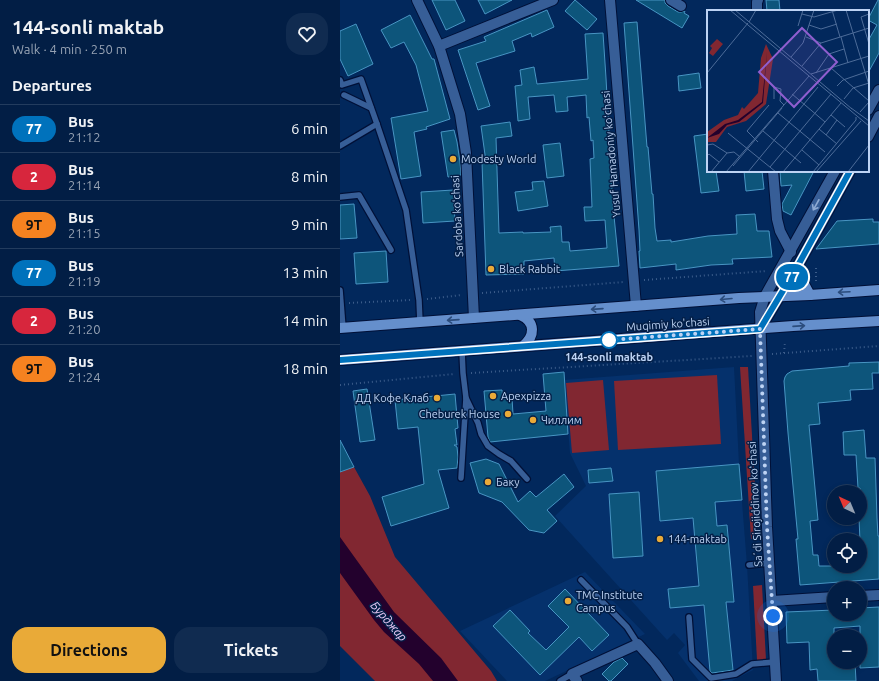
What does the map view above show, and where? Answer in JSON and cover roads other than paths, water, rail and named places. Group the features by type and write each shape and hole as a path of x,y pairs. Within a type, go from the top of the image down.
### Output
{"main road":[{"path":"796,269 810,294"},
{"name":"Muqimiy ko'chasi","path":"341,328 765,296 879,290"},
{"path":"520,315 532,325 532,335 523,346"},
{"name":"Muqimiy ko'chasi","path":"340,360 879,320"}],"street":[{"name":"Sardoba koʻchasi","path":"417,0 439,46 460,114 466,152 474,318"},
{"path":"439,46 553,0"},
{"name":"Yusuf Hamadoniy koʻchasi","path":"610,0 636,306"},
{"path":"671,0 681,6"},
{"path":"757,10 758,0"},
{"path":"869,109 876,101 879,90"},
{"path":"869,135 879,116"},
{"path":"773,172 777,219 780,231 791,252"},
{"path":"760,312 765,296 834,172"},
{"path":"760,329 796,269 849,172"},
{"path":"751,297 760,312"},
{"name":"Saʼdi Sirojiddinov koʻchasi","path":"760,312 770,563 777,680"},
{"path":"867,596 879,595"},
{"path":"772,601 827,597"},
{"path":"574,678 638,644 668,681"}],"lane":[{"path":"371,108 342,96 341,82 361,79 377,124 406,210 419,300 420,322"},
{"path":"340,146 377,124"},
{"path":"340,197 359,195 391,250"},
{"path":"340,290 341,328"},
{"path":"461,478 466,398 462,351"},
{"path":"466,398 478,423 481,434 488,446 511,461 527,479"},
{"path":"749,565 770,563"},
{"path":"582,580 627,627 638,644"},
{"path":"689,616 692,659 711,678 736,674 752,664 775,662"},
{"path":"560,681 574,678"}],"water":[{"name":"Бурджар","path":"340,537 394,612 441,658 458,681 433,681 419,664 384,632 374,620 340,573"}],"place":[{"name":"Modesty World","path":"453,159"},
{"name":"Black Rabbit","path":"491,269"},
{"name":"144-sonli maktab","path":"609,340"},
{"name":"Apexpizza","path":"493,396"},
{"name":"ДД Кофе Клаб","path":"437,398"},
{"name":"Cheburek House","path":"508,414"},
{"name":"Чиллим","path":"533,420"},
{"name":"Баку","path":"488,482"},
{"name":"144-maktab","path":"660,539"},
{"name":"TMC Institute Campus","path":"568,601"}]}
